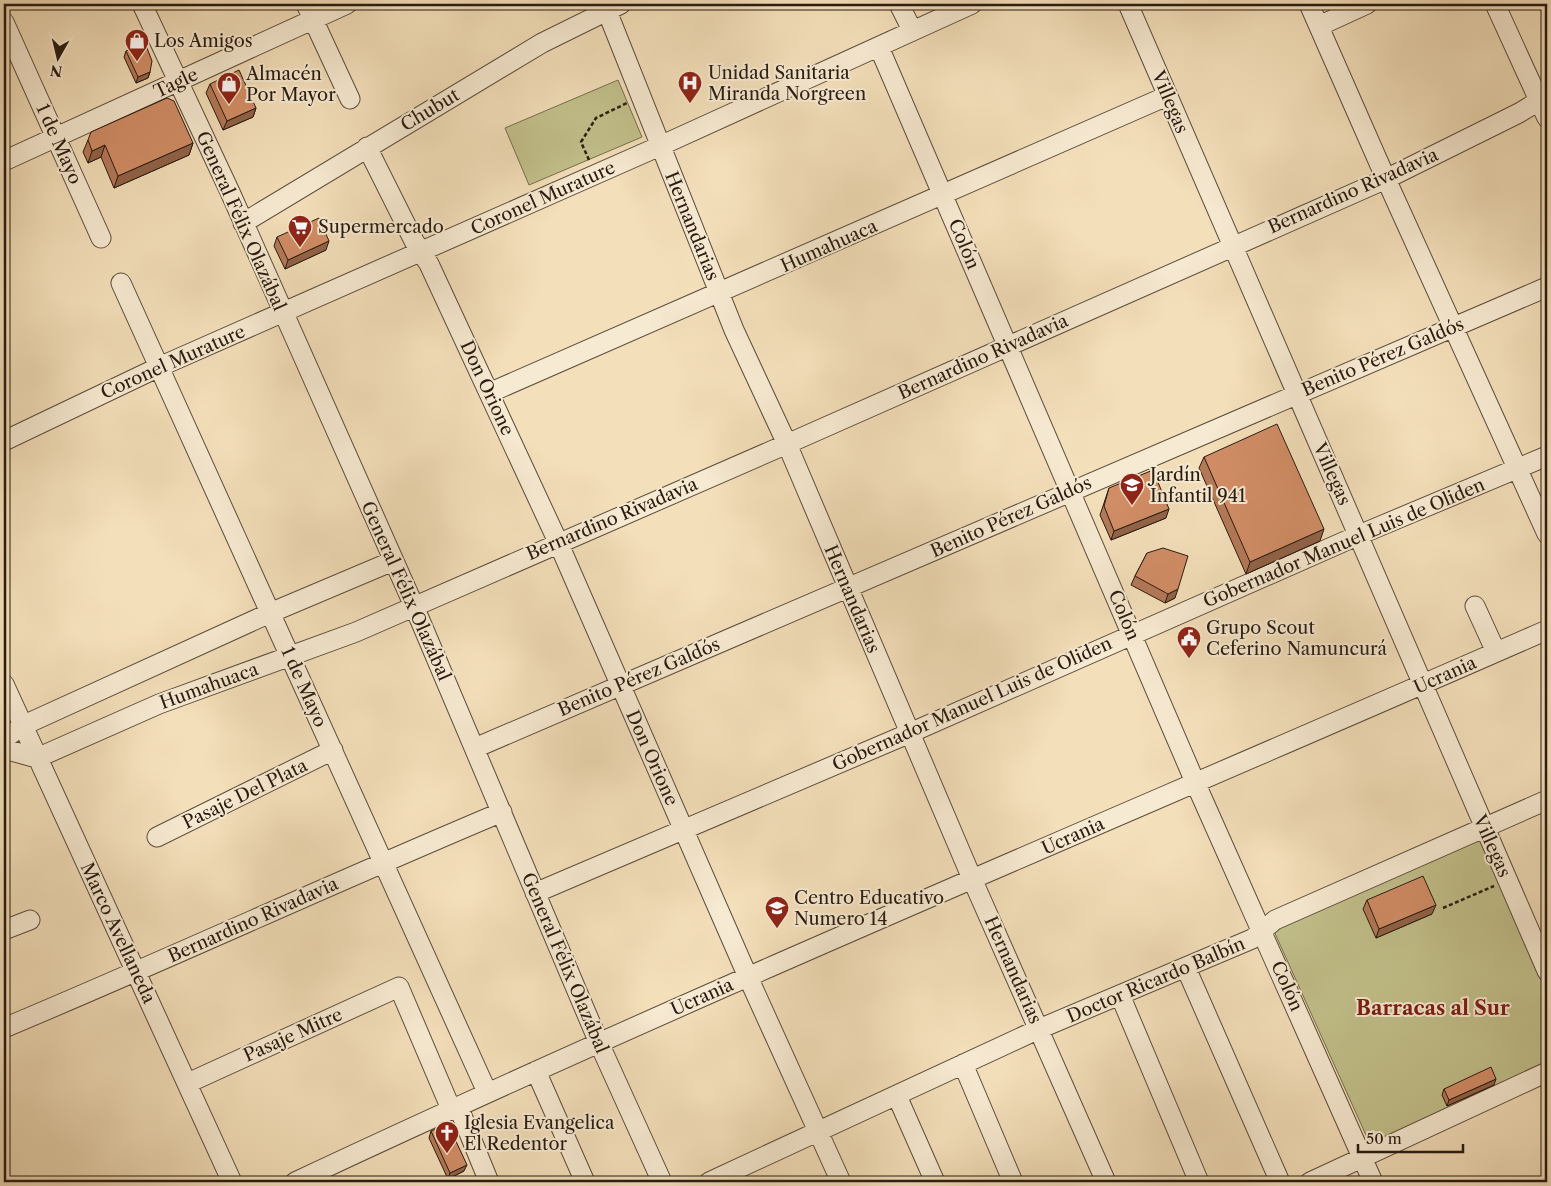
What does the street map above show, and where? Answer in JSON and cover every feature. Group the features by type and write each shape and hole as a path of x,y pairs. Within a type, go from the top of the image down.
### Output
{"street":[{"name":"General Félix Olazábal","path":"142,4 243,223 414,606 535,893 662,1182"},
{"name":"Tagle","path":"4,161 177,82 310,12 347,4"},
{"path":"899,4 912,30"},
{"name":"Coronel Murature","path":"4,441 159,367 660,146 972,4"},
{"name":"Villegas","path":"1128,4 1547,971"},
{"path":"1309,4 1547,534"},
{"path":"1319,26 1367,4"},
{"path":"1495,4 1543,98 1547,118"},
{"name":"Hernandarias","path":"614,8 639,96 719,294 787,444 973,881 1106,1182"},
{"name":"Chubut","path":"243,223 542,43 614,8"},
{"path":"310,12 350,99"},
{"name":"1 de Mayo","path":"4,22 101,238"},
{"name":"Colón","path":"879,47 1195,782 1373,1182"},
{"name":"Humahuaca","path":"489,393 1168,96"},
{"name":"Bernardino Rivadavia","path":"414,606 787,444 1232,245 1386,179 1519,113 1543,98"},
{"name":"Don Orione","path":"367,147 429,264 558,542 748,977 841,1182"},
{"name":"1 de Mayo","path":"121,283 487,1092"},
{"name":"Benito Pérez Galdós","path":"475,748 620,684 1547,287"},
{"name":"Gobernador Manuel Luis de Oliden","path":"535,893 910,733 1359,535 1547,456"},
{"name":"Humahuaca","path":"4,739 22,726 270,613 393,561"},
{"name":"Humahuaca","path":"37,758 159,704 291,656 414,606"},
{"path":"1475,606 1496,652"},
{"name":"Ucrania","path":"600,1043 1547,630"},
{"name":"Marco Avellaneda","path":"4,684 232,1182"},
{"path":"4,749 37,758"},
{"name":"Pasaje Del Plata","path":"156,836 333,750"},
{"name":"Doctor Ricardo Balbín","path":"709,1182 743,1175 818,1130 897,1096 1039,1029 1252,939 1275,920 1547,800"},
{"name":"Bernardino Rivadavia","path":"4,1028 137,972 383,862 502,812"},
{"path":"4,930 30,920"},
{"path":"1186,968 1280,1182"},
{"name":"Pasaje Mitre","path":"188,1083 399,987 455,1107"},
{"path":"1120,995 1199,1182"},
{"path":"295,1182 487,1092 600,1043"},
{"path":"962,1064 1013,1182"},
{"path":"536,1071 585,1182"},
{"path":"1310,1182 1547,1072"},
{"path":"897,1096 934,1182"},
{"path":"455,1107 490,1182"}],"path":[{"path":"595,174 581,142 596,118 639,96"},
{"path":"1443,908 1507,881"}],"shaded area":[{"path":"618,80 642,137 529,185 505,128"},
{"path":"1481,838 1547,987 1547,1065 1370,1144 1273,929"}],"building":[{"name":"Los Amigos","path":"145,43 152,61 150,72 138,77 126,51"},
{"name":"Almacén Por Mayor","path":"239,70 256,108 227,121 210,84"},
{"path":"167,98 174,101 193,143 118,176 105,145 92,151 88,140 91,132"},
{"name":"Supermercado","path":"319,218 329,241 288,260 277,237"},
{"path":"1277,424 1324,529 1250,562 1204,457"},
{"name":"Jardín Infantil 941","path":"1153,470 1169,509 1114,531 1104,506 1109,488"},
{"path":"1163,548 1188,556 1178,589 1168,594 1135,576 1147,553"},
{"path":"1423,876 1436,905 1379,929 1367,900"},
{"path":"1491,1067 1496,1079 1449,1100 1444,1089"},
{"name":"Iglesia Evangelica El Redentor","path":"448,1124 467,1165 450,1173 431,1131"}],"place":[{"name":"Los Amigos","path":"137,62"},
{"name":"Unidad Sanitaria Miranda Norgreen","path":"690,104"},
{"name":"Almacén Por Mayor","path":"229,105"},
{"name":"Supermercado","path":"300,248"},
{"name":"Jardín Infantil 941","path":"1132,506"},
{"name":"Grupo Scout Ceferino Namuncurá","path":"1189,659"},
{"name":"Centro Educativo Numero 14","path":"777,929"},
{"name":"Iglesia Evangelica El Redentor","path":"447,1154"}],"district":[{"name":"Barracas al Sur","path":"1433,1008"}]}
